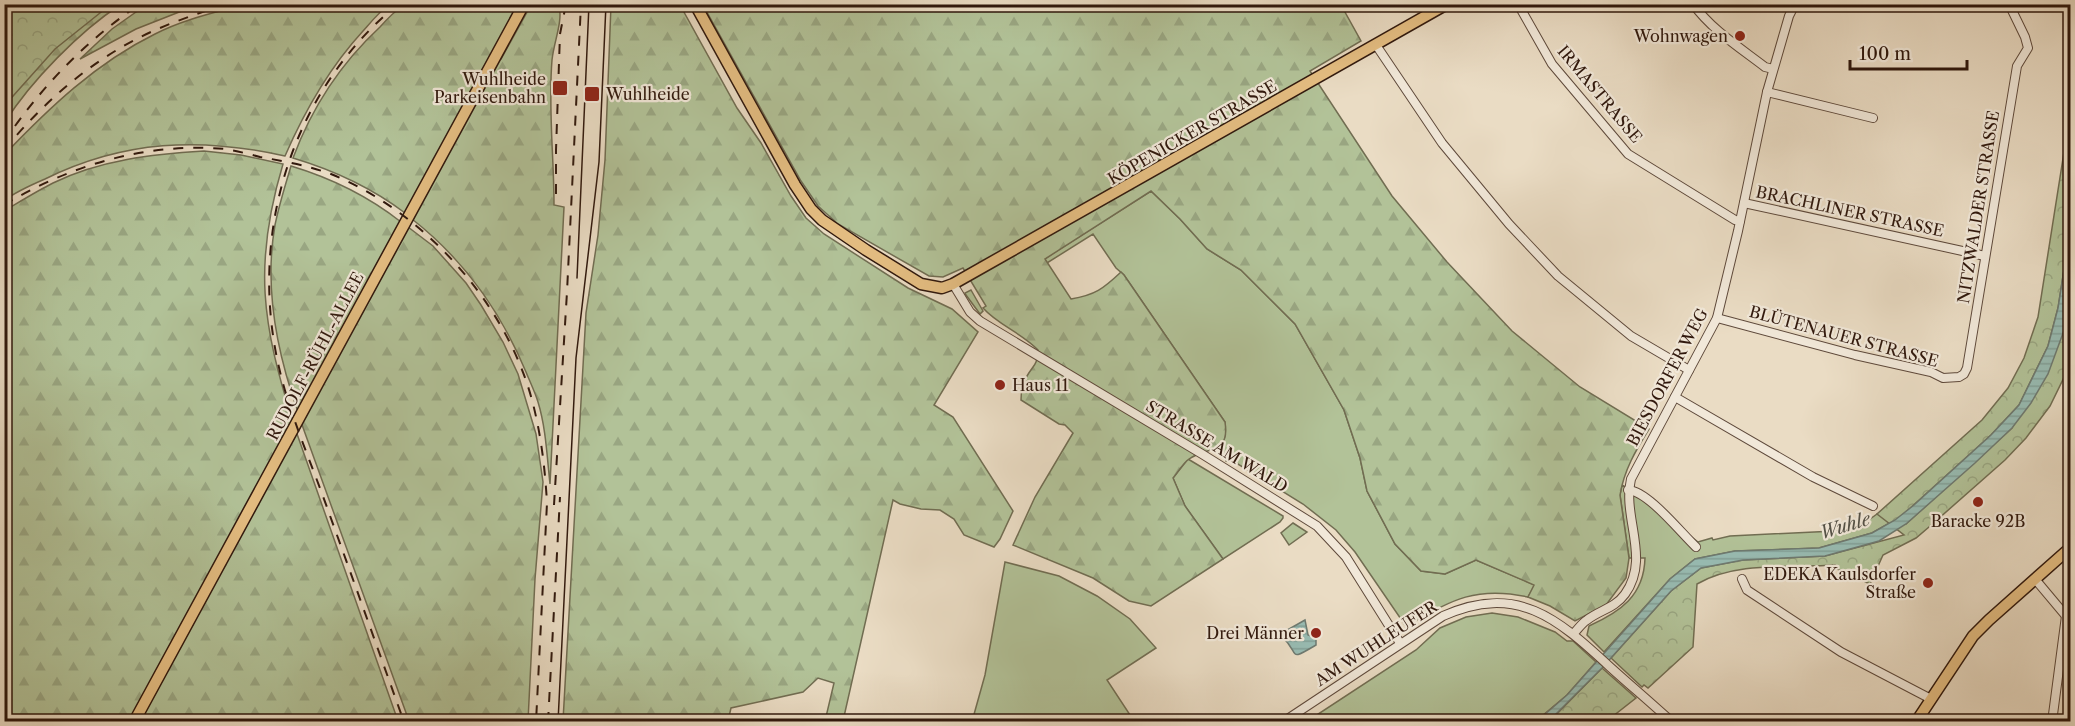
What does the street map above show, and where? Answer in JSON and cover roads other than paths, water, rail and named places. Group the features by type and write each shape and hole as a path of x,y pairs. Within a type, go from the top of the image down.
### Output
{"main road":[{"name":"RUDOLF-RÜHL-ALLEE","path":"134,722 524,4"},
{"name":"KÖPENICKER STRASSE","path":"695,4 790,176 811,209 833,229 921,284 942,288 953,284 1446,4"},
{"path":"1916,722 1974,636 2070,548"}],"street":[{"name":"IRMASTRASSE","path":"1518,4 1552,64 1628,154 1740,221"},
{"path":"1693,4 1706,21 1721,34 1764,67 1773,69"},
{"name":"BIESDORFER WEG","path":"1574,633 1589,618 1611,607 1624,596 1633,581 1637,553 1628,504 1628,490 1634,472 1717,318 1767,92 1795,4"},
{"name":"NITZWALDER STRASSE","path":"1964,374 1967,368 2017,66 2028,48 2009,4"},
{"path":"1376,45 1436,134 1468,176 1558,276 1630,336 1689,370"},
{"path":"1767,92 1873,118"},
{"name":"BRACHLINER STRASSE","path":"1744,203 1985,256"},
{"name":"STRASSE AM WALD","path":"953,284 976,318 1317,526 1346,557 1400,643"},
{"name":"BLÜTENAUER STRASSE","path":"1717,318 1855,355 1931,372 1943,378 1959,377 1964,374"},
{"path":"1675,397 1813,477 1873,506"},
{"path":"1628,490 1639,492 1696,547"},
{"path":"1742,579 1747,590 1825,643 1931,699"},
{"path":"2035,579 2068,616 2052,722"},
{"name":"AM WUHLEUFER","path":"1283,722 1443,616 1470,606 1500,603 1526,607 1554,620 1574,633 1672,722"}],"water":[{"path":"2070,231 2070,294 2066,325 2048,374 2031,403 2012,428 1975,463 1906,524 1879,541 1825,556 1743,560 1701,568 1671,591 1602,668 1549,721 1536,722 1567,695 1670,579 1695,559 1735,551 1819,548 1872,533 1895,520 1914,505 1991,435 2019,405 2048,346 2058,308"},
{"path":"1305,620 1308,635 1316,638 1316,645 1297,655 1282,637 1282,633"}],"tram line":[{"path":"577,278 589,4"},
{"path":"558,722 576,358 599,162 606,4"}],"railway":[{"path":"4,10 6,4"},
{"path":"15,126 42,91 72,60 104,31 140,4"},
{"path":"4,150 55,96 115,51 160,28 225,4"},
{"path":"398,4 361,39 330,78 306,121 287,167 275,214 270,263 270,313 278,363 294,420 404,722"},
{"path":"556,194 560,34 566,4"},
{"path":"554,505 581,4"},
{"path":"4,205 56,178 110,159 167,149 225,149 331,174 365,191 398,212 429,237 457,265 503,329 520,364 535,413 542,451 547,503 536,722"},
{"path":"548,722 560,497"}],"place":[{"name":"Wohnwagen","path":"1740,36"},
{"name":"Wuhlheide Parkeisenbahn","path":"560,88"},
{"name":"Wuhlheide","path":"592,94"},
{"name":"Haus 11","path":"1000,385"},
{"name":"Baracke 92B","path":"1978,502"},
{"name":"EDEKA Kaulsdorfer Straße","path":"1928,583"},
{"name":"Drei Männer","path":"1316,633"}],"water label":[{"name":"Wuhle","path":"1845,526"}]}
